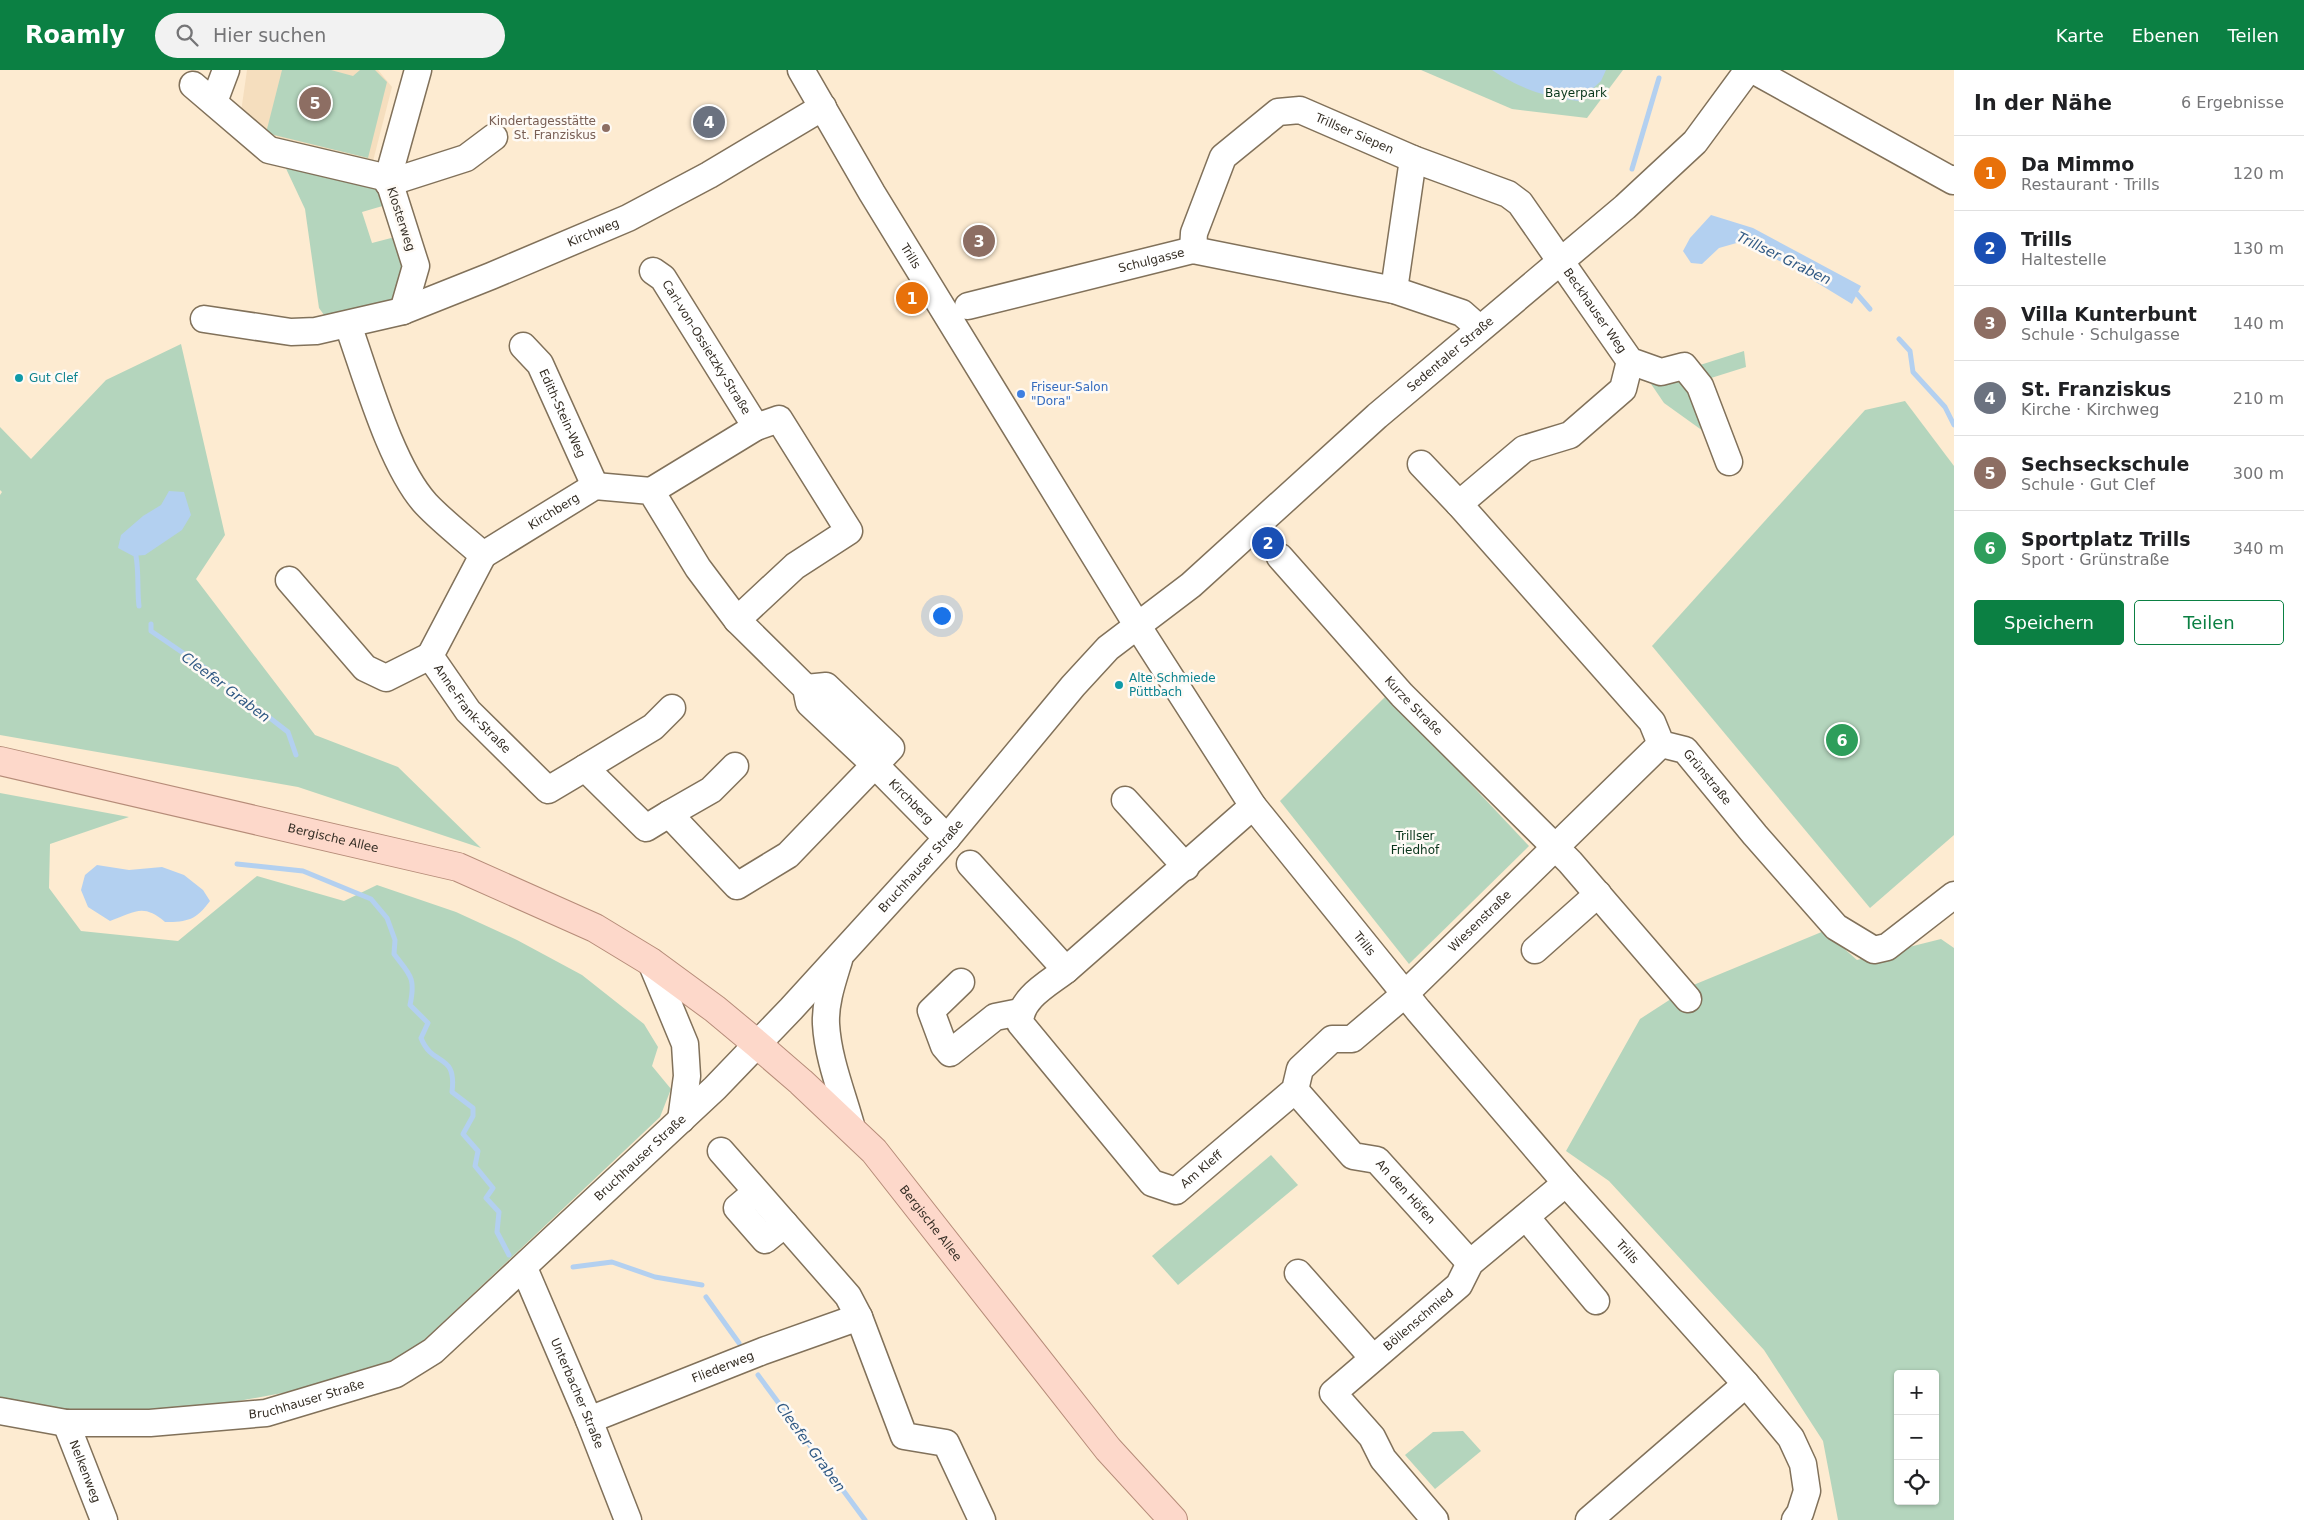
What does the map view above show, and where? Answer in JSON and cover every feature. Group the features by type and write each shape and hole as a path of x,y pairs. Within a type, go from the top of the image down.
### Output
{"main road":[{"name":"Bergische Allee","path":"0,762 458,867 594,928 651,962 715,1009 757,1044 874,1151 1108,1449 1173,1520"}],"street":[{"path":"214,102 226,70"},
{"name":"Klosterweg","path":"403,311 416,266 388,180 418,70"},
{"name":"Trills","path":"802,70 872,193 1137,626 1253,806 1405,994 1566,1183 1746,1384 1791,1438 1803,1464 1807,1491 1800,1513 1795,1520"},
{"name":"Sedentaler Straße","path":"1137,626 1170,604 1376,416 1625,207 1695,142 1748,70"},
{"path":"1753,70 1953,181 1954,179"},
{"path":"193,85 269,150 388,180 466,158 494,137"},
{"name":"Kirchweg","path":"348,325 403,311 628,218 710,175 823,107"},
{"name":"Trillser Siepen","path":"1193,250 1194,233 1223,157 1278,112 1300,110 1413,159 1508,194 1520,203 1561,260"},
{"path":"1394,290 1413,159"},
{"name":"Schulgasse","path":"968,306 1193,250 1394,290 1462,313 1479,328"},
{"name":"Beckhauser Weg","path":"1561,260 1630,361 1661,372 1684,366 1700,386 1729,462"},
{"name":"Carl-von-Ossietzky-Straße","path":"653,271 663,278 756,427"},
{"path":"204,319 291,332 316,331 348,325 380,416 402,468 425,503 483,555"},
{"name":"Edith-Stein-Weg","path":"523,346 540,364 596,486"},
{"name":"Beckhauser Weg","path":"1459,504 1524,449 1570,435 1623,389 1630,361"},
{"name":"Carl-von-Ossietzky-Straße","path":"651,491 756,427 779,419 849,531 795,566 737,620"},
{"path":"1421,464 1459,504 1652,722 1661,744"},
{"path":"596,486 651,491"},
{"name":"Kirchberg","path":"483,555 596,486"},
{"name":"Kirchberg","path":"651,491 698,568 737,620 806,688 809,704 875,765 947,838"},
{"name":"Anne-Frank-Straße","path":"483,555 430,656 468,711 548,790 653,727 672,708"},
{"name":"Kurze Straße","path":"1280,557 1402,695 1555,847"},
{"path":"289,580 365,668 386,678 430,656"},
{"name":"Bruchhauser Straße","path":"0,1412 66,1423 150,1423 266,1413 396,1374 433,1351 681,1120 757,1044 840,957 947,838 1093,664 1108,648 1137,626"},
{"name":"Wiesenstraße","path":"1405,994 1661,744"},
{"name":"Grünstraße","path":"1661,744 1685,750 1755,835 1836,927 1862,945 1874,950 1887,947 1954,895"},
{"path":"669,814 737,886 788,855 875,765"},
{"path":"585,768 646,828 711,790 735,766"},
{"path":"1126,800 1186,867"},
{"path":"961,982 930,1011 944,1046 950,1053 995,1017 1020,1012 1024,1004 1186,867 1253,806"},
{"path":"1555,847 1688,999"},
{"path":"970,864 1066,970"},
{"path":"1535,950 1598,894"},
{"path":"840,957 828,1001 826,1022 830,1049 852,1129"},
{"path":"651,962 685,1044 687,1076 681,1120"},
{"path":"1295,1090 1300,1069 1332,1039 1352,1039 1405,994"},
{"name":"Am Kleff","path":"1020,1012 1020,1023 1152,1183 1176,1191 1295,1090"},
{"name":"An den Höfen","path":"1295,1090 1354,1156 1377,1160 1470,1263"},
{"path":"721,1151 848,1296 904,1436 946,1443 982,1520"},
{"name":"Böllenschmied","path":"1436,1520 1383,1459 1372,1438 1333,1393 1459,1285 1470,1263 1566,1183"},
{"path":"1526,1217 1596,1301"},
{"name":"Unterbacher Straße","path":"524,1268 589,1420 628,1520"},
{"name":"Böllenschmied","path":"1298,1273 1373,1358"},
{"name":"Fliederweg","path":"589,1420 858,1317"},
{"path":"1589,1520 1746,1384"},
{"name":"Nelkenweg","path":"66,1423 104,1520"}],"shaded area":[{"path":"247,70 378,70 392,87 372,165 268,143 240,119"}],"green space":[{"path":"282,70 331,70 353,76 360,70 375,70 387,82 368,158 266,133"},
{"name":"Bayerpark","path":"1421,70 1623,70 1587,118 1512,109"},
{"path":"282,160 379,181 386,205 362,212 372,243 395,237 404,266 393,300 327,319 319,308 305,209"},
{"path":"181,344 225,535 196,579 315,735 398,767 481,848 298,787 0,735 0,495 2,492 0,490 0,427 31,459 106,380"},
{"path":"1744,351 1746,367 1711,378 1700,365"},
{"path":"1686,374 1710,436 1664,403 1647,378"},
{"path":"1905,401 1954,466 1954,835 1870,908 1652,646 1865,410"},
{"name":"Trillser Friedhof","path":"1387,695 1529,846 1409,964 1280,801"},
{"path":"0,793 129,817 50,844 49,888 81,931 178,941 257,876 344,901 377,885 456,912 517,940 582,975 644,1024 658,1047 652,1066 671,1089 660,1117 421,1343 396,1361 315,1387 201,1408 50,1411 0,1401"},
{"path":"1824,931 1857,960 1941,939 1954,948 1954,1520 1838,1520 1823,1441 1764,1350 1609,1181 1566,1151 1640,1019 1691,986"},
{"path":"1271,1155 1298,1185 1178,1285 1152,1256"},
{"path":"1463,1431 1481,1451 1435,1489 1405,1455 1433,1432"}],"water":[{"path":"1492,70 1606,70 1601,81 1579,101 1534,91 1514,83"},
{"path":"1711,215 1753,228 1861,286 1852,304 1788,265 1740,242 1719,248 1702,264 1691,263 1683,251 1690,238"},
{"path":"169,491 184,492 191,515 182,530 145,555 133,556 118,548 121,535 143,516 161,505"},
{"path":"97,865 129,870 162,867 184,875 203,890 210,901 196,916 186,920 165,922 151,913 139,911 110,921 88,907 81,890 85,875"}],"waterway":[{"name":"Trillser Graben","path":"1632,169 1659,78"},
{"name":"Trillser Graben","path":"1851,291 1857,294 1870,309"},
{"name":"Trillser Graben","path":"1899,339 1910,351 1913,372 1945,407 1954,425"},
{"name":"Cleefer Graben","path":"136,556 139,606"},
{"name":"Cleefer Graben","path":"151,624 151,631 208,670 288,732 296,755"},
{"name":"Cleefer Graben","path":"237,864 303,871 371,899 387,918 395,940 394,954 408,972 412,982 410,1005 428,1023 421,1038 426,1047 448,1065 453,1079 452,1092 473,1108 473,1116 463,1134 478,1151 475,1166 493,1188 486,1198 499,1212 497,1232 509,1255"},
{"name":"Cleefer Graben","path":"573,1267 612,1262 655,1277 702,1285"},
{"name":"Cleefer Graben","path":"706,1297 739,1343"},
{"name":"Cleefer Graben","path":"758,1375 865,1520"}],"place":[{"name":"Sechseckschule","path":"315,103"},
{"name":"St. Franziskus","path":"709,122"},
{"name":"Kindertagesstätte St. Franziskus","path":"606,128"},
{"name":"Villa Kunterbunt","path":"979,241"},
{"name":"Da Mimmo","path":"912,298"},
{"name":"Gut Clef","path":"19,378"},
{"name":"Friseur-Salon \"Dora\"","path":"1021,394"},
{"name":"Trills","path":"1268,543"},
{"name":"Alte Schmiede Püttbach","path":"1119,685"},
{"name":"Sportplatz Trills","path":"1842,740"}]}
